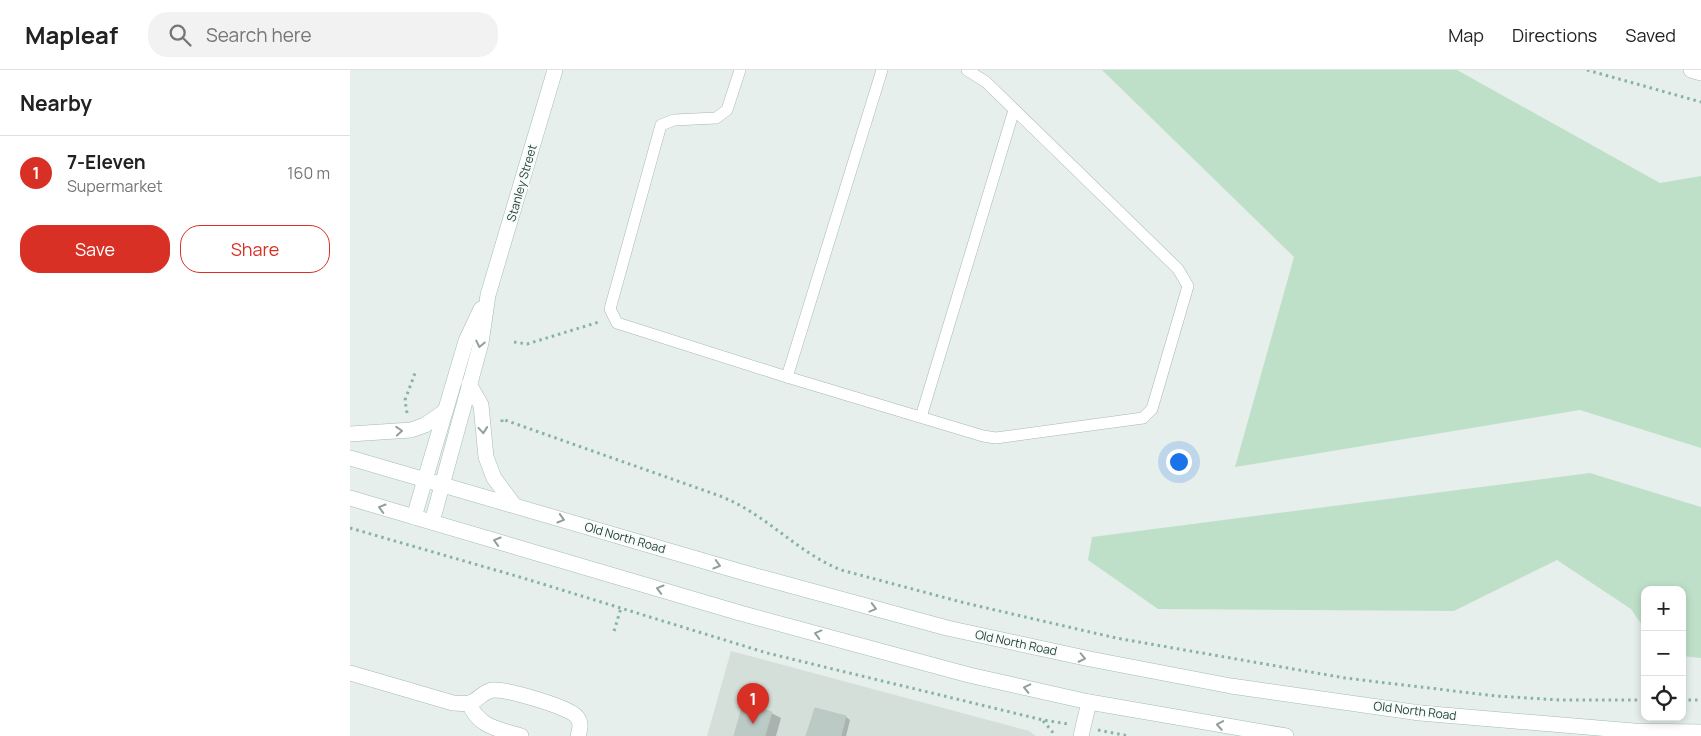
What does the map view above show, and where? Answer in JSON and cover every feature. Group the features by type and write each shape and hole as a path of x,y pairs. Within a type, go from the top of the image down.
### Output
{"main road":[{"name":"Stanley Street","path":"432,522 481,343 488,296 555,70"},
{"path":"1691,70 1701,73"},
{"name":"Stanley Street","path":"414,517 466,341 488,296"},
{"path":"469,384 481,405 486,457 494,478 514,505"},
{"path":"350,434 411,430 424,425 444,412"},
{"name":"Old North Road","path":"350,458 745,573 946,628 1118,665 1231,686 1420,713 1634,731 1701,732"},
{"path":"350,498 760,618 969,675 1089,702 1286,736"},
{"path":"350,674 453,703 469,703 483,693 492,690 511,692 566,708 577,717 581,727 578,736"},
{"path":"1081,736 1089,702"},
{"path":"469,703 472,711 485,725 521,736"}],"lane":[{"path":"740,70 727,110 716,118 674,120 661,125 610,309 618,323 786,377 982,436 996,438 1143,418 1152,408 1188,286 1178,269 986,82 967,70"},
{"path":"786,377 882,70"},
{"path":"921,417 1014,110"}],"path":[{"path":"1587,70 1701,102"},
{"path":"514,342 527,344 593,325 613,315"},
{"path":"408,416 404,400 415,374"},
{"path":"502,427 502,419 720,496 742,506 824,563 842,570 965,604 1116,638 1345,678 1505,696 1560,700 1641,700"},
{"path":"350,528 768,653 1043,720 1052,731 1053,736"},
{"path":"614,631 621,608"},
{"path":"1686,700 1701,700"},
{"path":"1123,736 1130,736"}],"shaded area":[{"path":"731,651 1029,731 1036,736 707,736"}],"green space":[{"path":"1102,70 1457,70 1660,183 1701,176 1701,448 1580,410 1235,467 1294,257"},
{"path":"1590,473 1701,507 1701,658 1686,656 1686,586 1641,586 1641,623 1631,609 1557,560 1454,611 1158,609 1088,560 1092,537"}],"building":[{"path":"743,704 772,712 765,736 734,736"},
{"path":"815,708 846,716 841,736 806,736"}],"place":[{"name":"7-Eleven","path":"753,724"}]}
